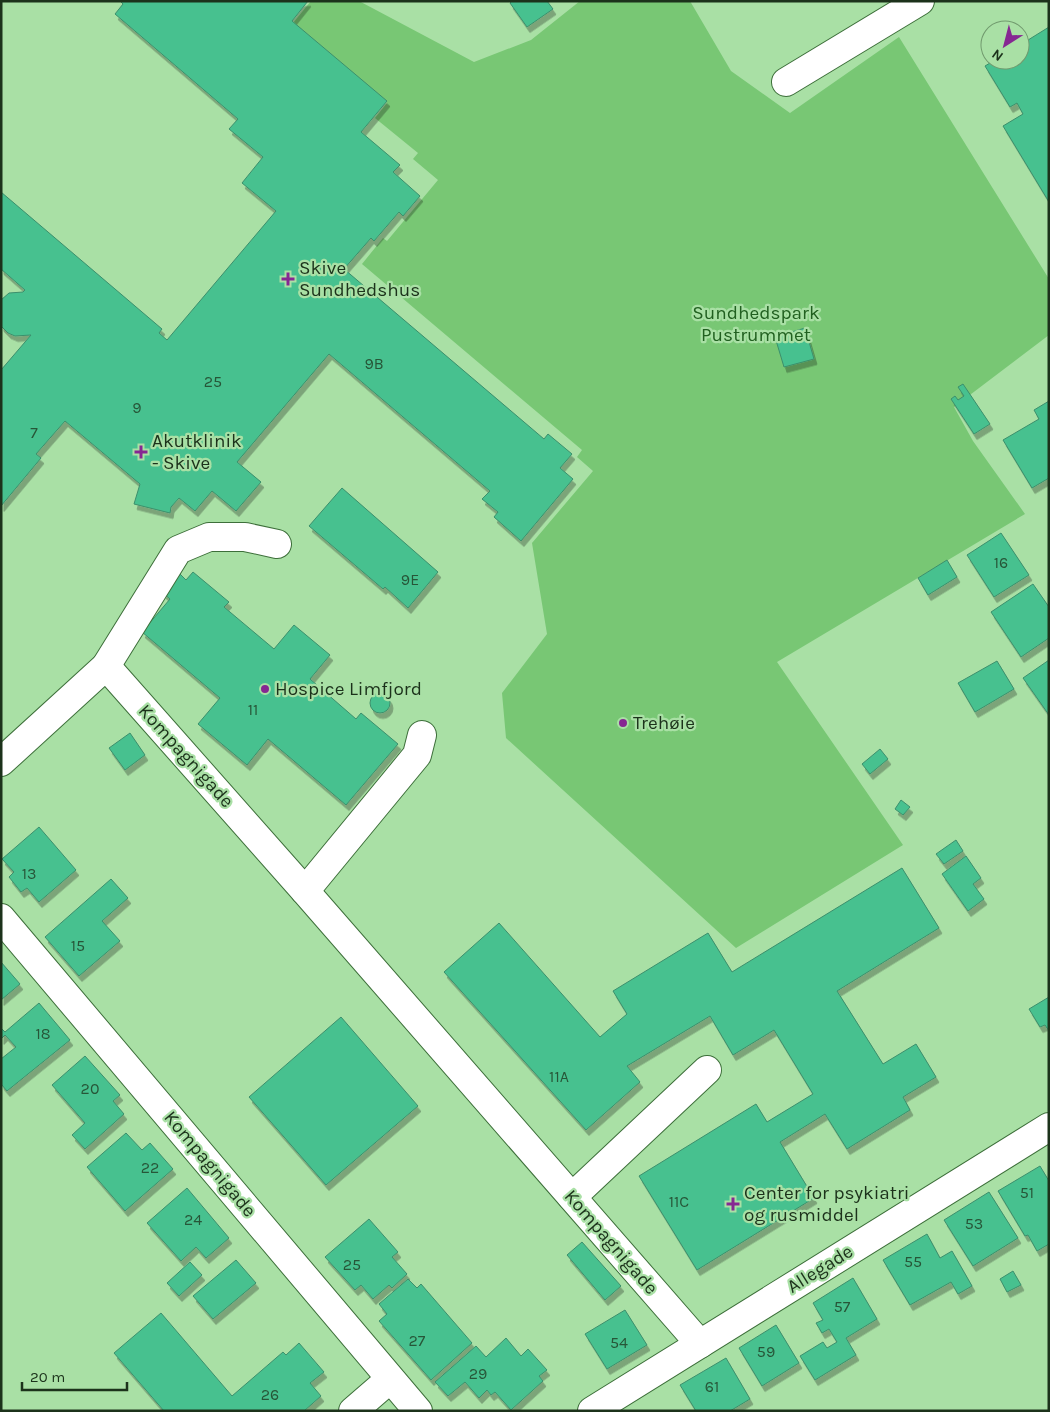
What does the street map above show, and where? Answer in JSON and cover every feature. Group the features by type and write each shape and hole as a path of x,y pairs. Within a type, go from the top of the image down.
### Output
{"street":[{"path":"786,82 920,1"},
{"path":"1,762 106,666 178,550 209,537 245,537 277,544"},
{"name":"Kompagnigade","path":"106,666 700,1344"},
{"path":"305,891 417,755 422,735"},
{"name":"Kompagnigade","path":"1,918 418,1411"},
{"path":"572,1197 707,1070"},
{"name":"Allegade","path":"592,1411 1049,1127"},
{"path":"353,1411 390,1379"}],"green space":[{"name":"Sundhedspark Pustrummet","path":"311,1 359,1 474,62 531,40 580,1 690,1 731,71 790,113 899,37 1049,279 1049,335 954,407 973,441 1025,514 777,662 903,845 736,948 506,738 502,693 547,634 532,543 593,471 577,457 582,450 362,264 383,238 387,241 438,180 413,159 418,153 375,118 387,103 293,23"}],"building":[{"name":"Skive Sundhedshus","path":"120,1 308,1 292,21 387,101 361,132 400,165 393,172 420,196 403,216 399,212 374,241 371,238 344,269 544,439 548,434 572,454 560,468 573,479 521,541 494,517 498,512 482,499 490,491 329,354 237,462 261,482 236,511 212,491 195,511 179,498 171,507 170,513 134,504 140,484 65,421 36,454 41,458 1,506 1,370 31,335 15,336 8,333 1,326 1,300 9,293 23,292 25,290 1,269 1,192 162,329 159,333 167,340 276,211 242,183 263,157 229,129 238,119 115,14 123,4"},
{"path":"512,1 547,1 553,9 527,27 510,3"},
{"path":"1049,27 1049,202 1003,126 1023,114 1017,103 1010,107 987,70 1030,70 1030,39"},
{"path":"805,328 814,359 784,367 775,337"},
{"path":"963,384 990,424 974,434 951,399 955,396 958,400 964,396 958,387"},
{"path":"1049,401 1049,478 1032,488 1003,440 1039,419 1034,410"},
{"path":"342,488 438,572 408,608 385,587 383,589 309,526"},
{"path":"1001,533 1029,575 994,597 967,555"},
{"path":"947,560 957,577 928,595 918,578"},
{"name":"Hospice Limfjord","path":"193,572 229,602 224,607 274,649 294,625 330,655 310,679 356,719 361,713 398,744 346,805 268,739 247,765 198,724 220,698 142,632 170,599 163,593 180,574 186,580"},
{"path":"1033,584 1049,607 1049,638 1021,657 991,612"},
{"path":"1049,660 1049,715 1023,678"},
{"path":"997,661 1014,689 975,712 958,683"},
{"path":"380,693 387,696 390,703 387,710 380,713 373,710 370,703 373,696"},
{"path":"130,733 145,755 125,770 109,748"},
{"path":"880,749 888,759 870,774 862,764"},
{"path":"901,800 910,807 903,815 895,809"},
{"path":"39,827 76,870 39,902 27,888 21,892 9,877 14,872 2,859"},
{"path":"956,840 963,851 944,864 936,854"},
{"path":"966,856 981,878 973,884 984,899 968,911 942,874"},
{"path":"902,868 939,928 837,991 883,1064 916,1044 936,1077 903,1097 910,1110 847,1149 825,1114 780,1142 814,1198 697,1270 639,1176 756,1104 767,1122 813,1094 774,1030 733,1055 710,1016 627,1066 640,1082 586,1130 444,972 499,923 600,1037 627,1014 613,991 708,933 732,972"},
{"path":"111,879 128,898 102,921 120,941 79,976 45,937"},
{"path":"1,962 20,984 1,1000"},
{"path":"1049,997 1049,1031 1045,1025 1040,1027 1029,1009"},
{"path":"39,1003 70,1040 7,1091 1,1084 1,1059 16,1047 5,1035 1,1039 1,1028 5,1032"},
{"path":"341,1017 418,1106 326,1185 249,1097"},
{"path":"85,1056 120,1095 113,1101 124,1114 85,1149 72,1135 85,1123 52,1085"},
{"path":"126,1133 142,1150 150,1143 173,1169 125,1211 87,1167"},
{"path":"1040,1166 1049,1181 1049,1244 1037,1251 1028,1235 1025,1236 998,1191"},
{"path":"187,1188 229,1238 206,1258 196,1247 181,1261 147,1223"},
{"path":"989,1192 1018,1238 973,1266 944,1220"},
{"path":"369,1219 398,1252 392,1257 407,1274 392,1288 389,1285 373,1299 361,1285 355,1290 325,1257"},
{"path":"927,1234 940,1258 952,1251 972,1286 958,1294 951,1282 910,1305 883,1260"},
{"path":"582,1242 621,1286 605,1300 567,1255"},
{"path":"236,1260 256,1283 213,1319 193,1296"},
{"path":"190,1262 202,1275 179,1296 167,1283"},
{"path":"1013,1271 1021,1285 1007,1292 1000,1279"},
{"path":"853,1278 877,1319 846,1338 856,1355 815,1380 800,1356 823,1342 827,1348 837,1342 829,1329 822,1333 816,1323 823,1320 813,1303"},
{"path":"408,1279 417,1288 421,1284 472,1343 431,1380 379,1321 387,1314 379,1304"},
{"path":"625,1310 647,1345 607,1369 585,1334"},
{"path":"161,1313 232,1396 283,1352 286,1355 299,1343 324,1372 310,1383 321,1396 304,1411 164,1411 114,1353"},
{"path":"776,1325 799,1363 762,1386 739,1348"},
{"path":"506,1338 521,1356 528,1349 547,1370 539,1376 543,1381 511,1410 495,1392 491,1395 487,1390 479,1398 465,1382 448,1396 435,1382 476,1346 486,1357"},
{"path":"726,1358 750,1399 730,1411 696,1411 680,1385"}],"place":[{"name":"Skive Sundhedshus","path":"288,279"},
{"name":"Akutklinik - Skive","path":"141,452"},
{"name":"Hospice Limfjord","path":"265,689"},
{"name":"Trehøie","path":"623,723"},
{"name":"Center for psykiatri og rusmiddel","path":"733,1204"}]}
